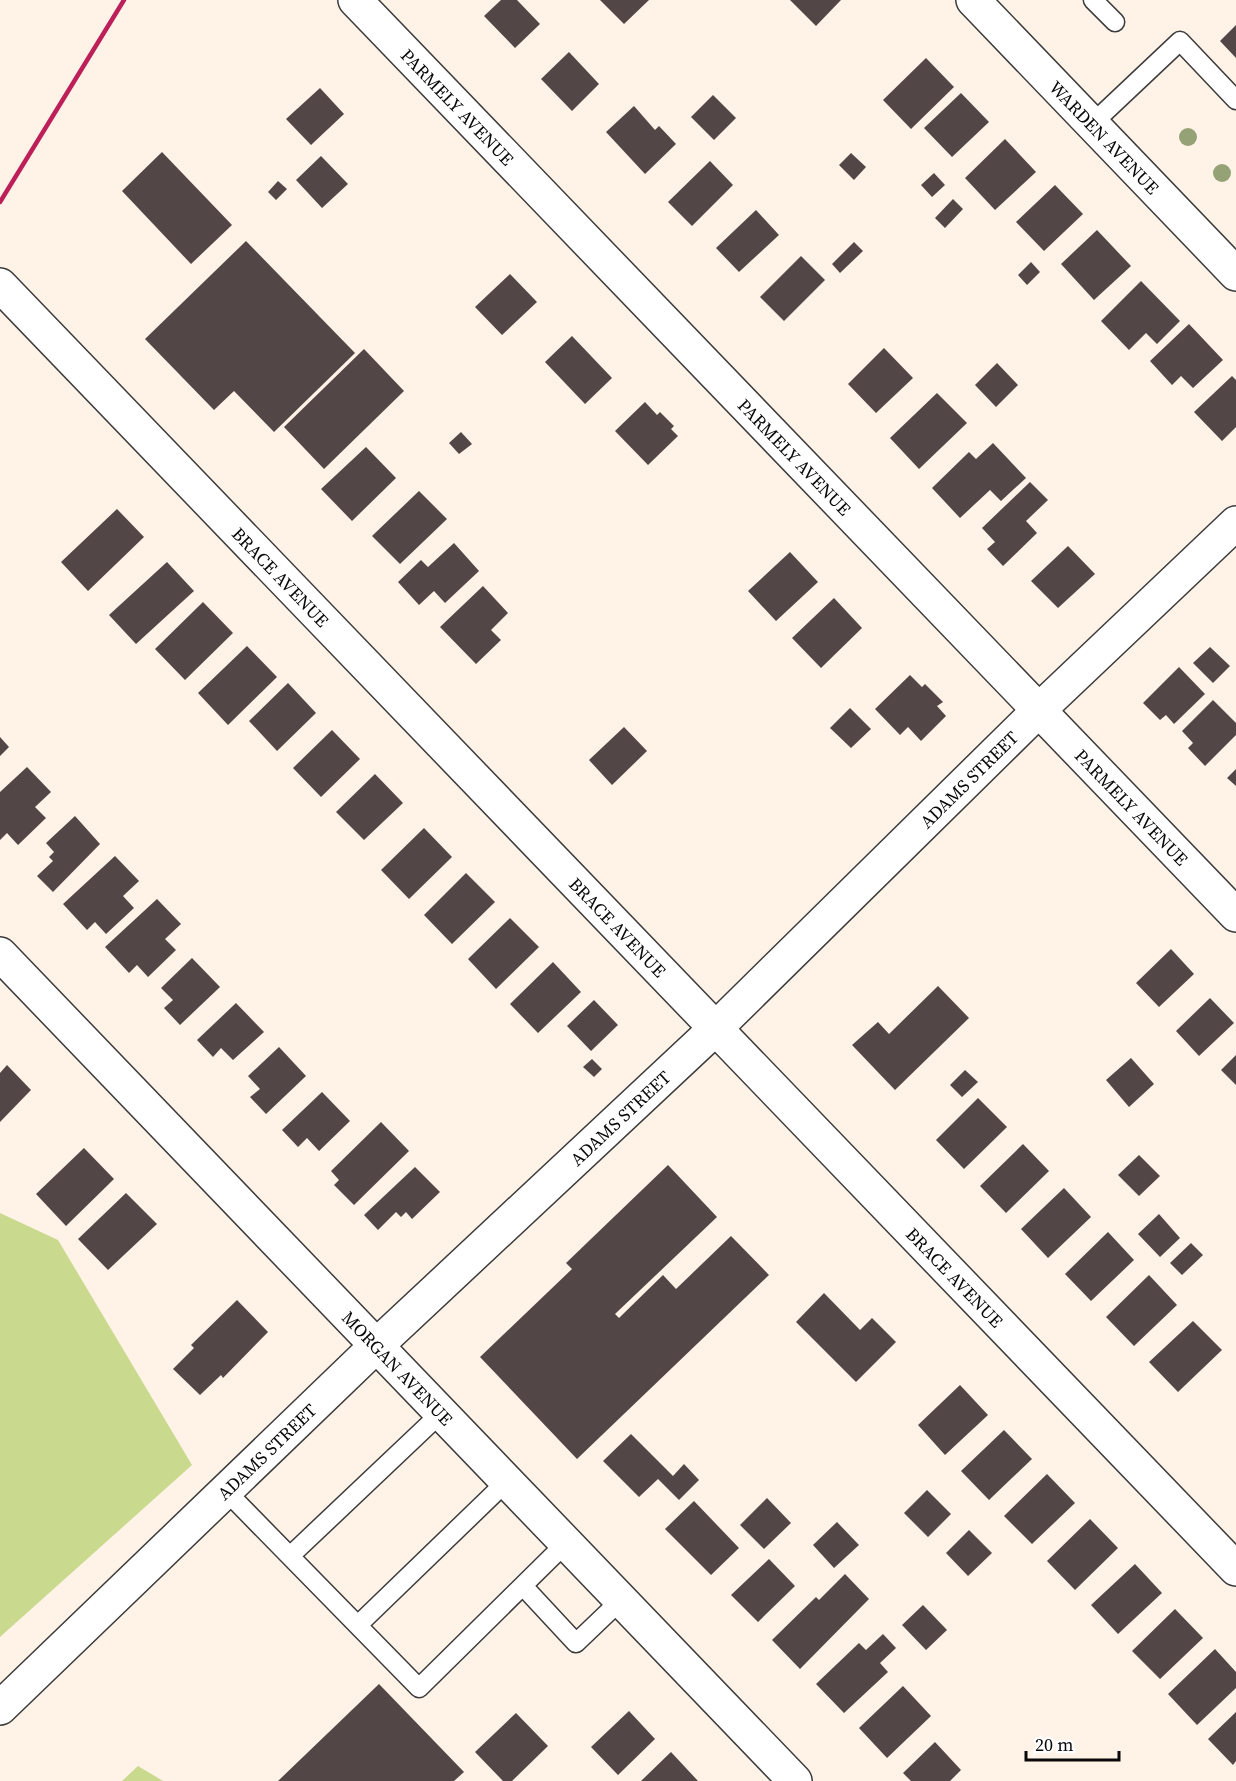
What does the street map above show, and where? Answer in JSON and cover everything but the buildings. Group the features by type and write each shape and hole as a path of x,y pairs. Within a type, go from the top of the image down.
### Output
{"street":[{"name":"PARMELY AVENUE","path":"355,0 1236,915"},
{"name":"WARDEN AVENUE","path":"973,0 1236,274"},
{"name":"BRACE AVENUE","path":"0,285 1236,1569"},
{"name":"ADAMS STREET","path":"0,1708 376,1346 716,1028 1039,710 1236,523"},
{"name":"MORGAN AVENUE","path":"0,954 795,1781"}],"lane":[{"path":"1093,0 1115,22"},
{"path":"1092,124 1180,41 1236,100"},
{"path":"290,1556 441,1413"},
{"path":"358,1625 507,1481"},
{"path":"226,1491 419,1688 567,1544"},
{"path":"522,1587 576,1643 621,1600"}],"green space":[{"path":"0,1213 58,1240 192,1465 0,1637"},
{"path":"138,1766 163,1781 122,1781"}],"railway":[{"path":"0,202 124,0"}]}
